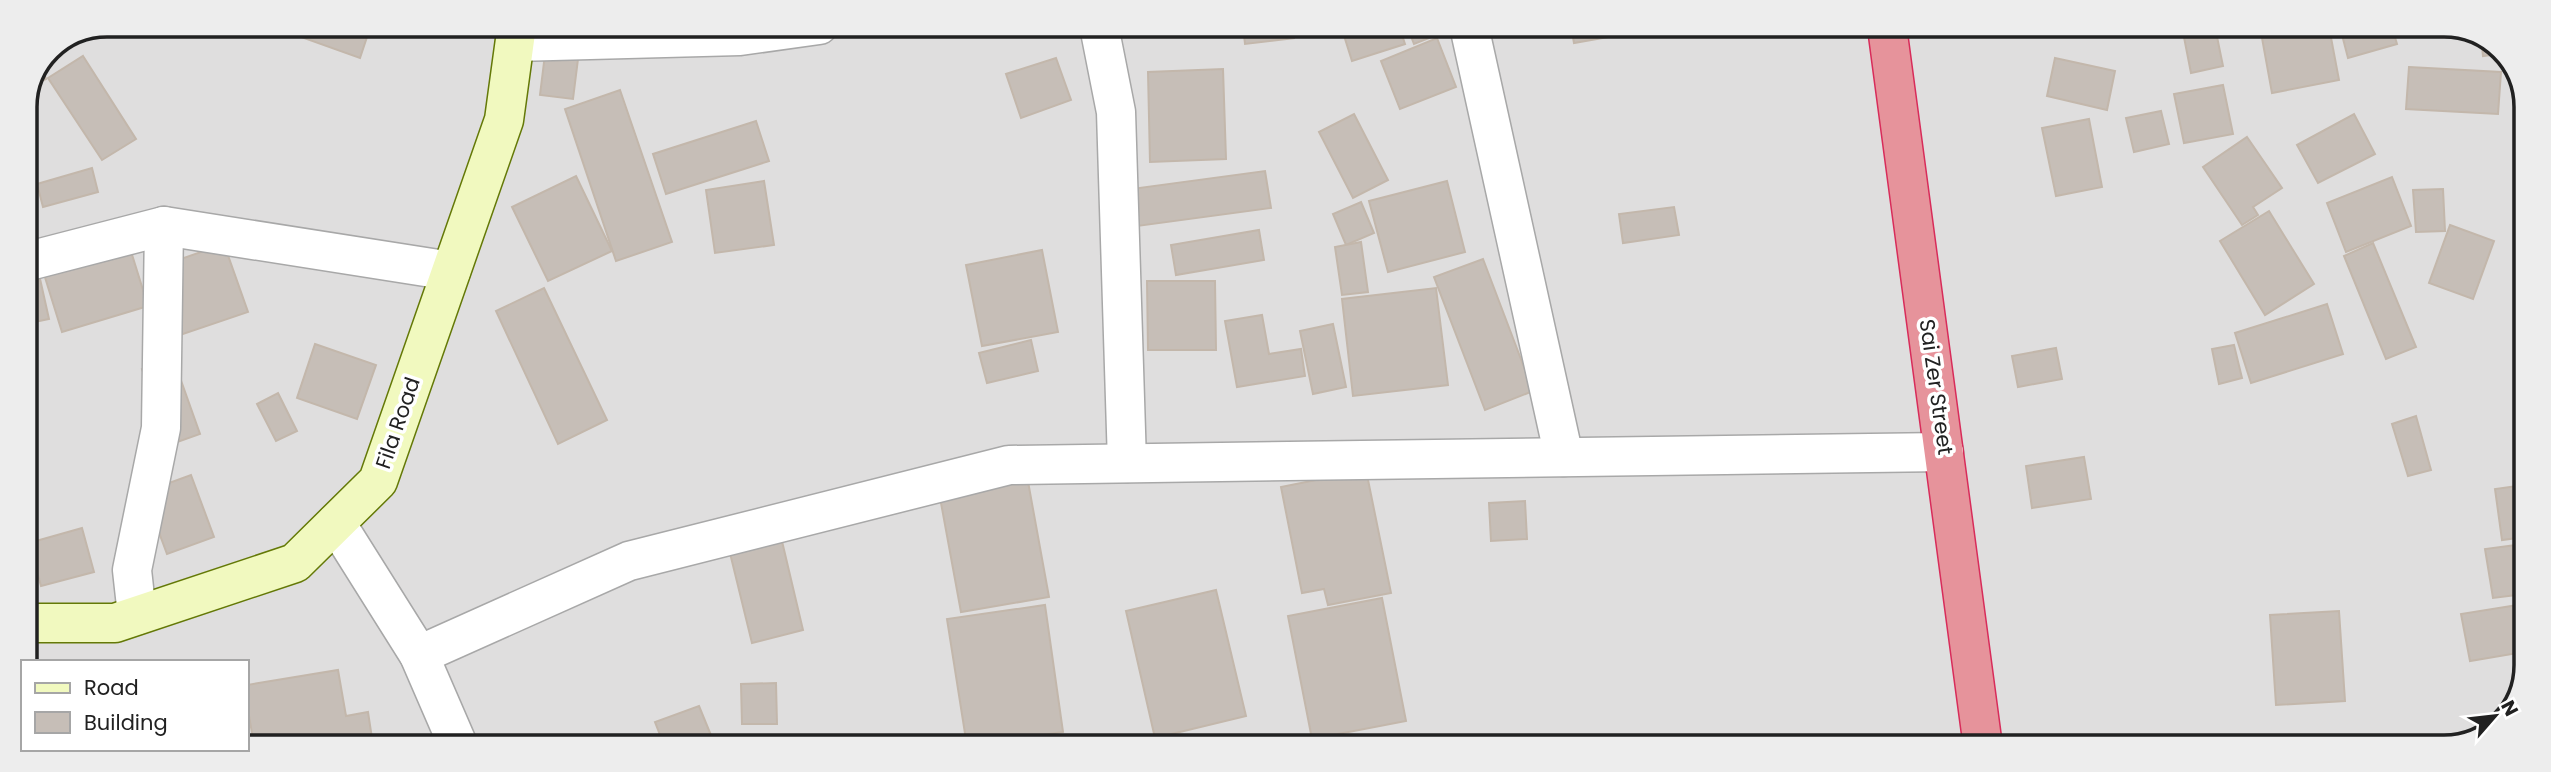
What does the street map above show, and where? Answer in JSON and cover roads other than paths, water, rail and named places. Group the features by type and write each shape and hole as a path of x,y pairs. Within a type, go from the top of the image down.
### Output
{"highway":[{"name":"Sai Zer Street","path":"1888,37 1981,735"}],"street":[{"name":"Fila Road","path":"37,623 115,623 295,563 378,481 504,120 515,37"},
{"path":"1101,37 1116,112 1127,463"},
{"path":"1471,37 1564,457"},
{"path":"137,615 132,570 161,428 164,226"},
{"path":"37,259 164,226 451,271"},
{"path":"419,656 629,561 1010,465 1944,452"},
{"path":"336,523 419,656 454,735"}]}
